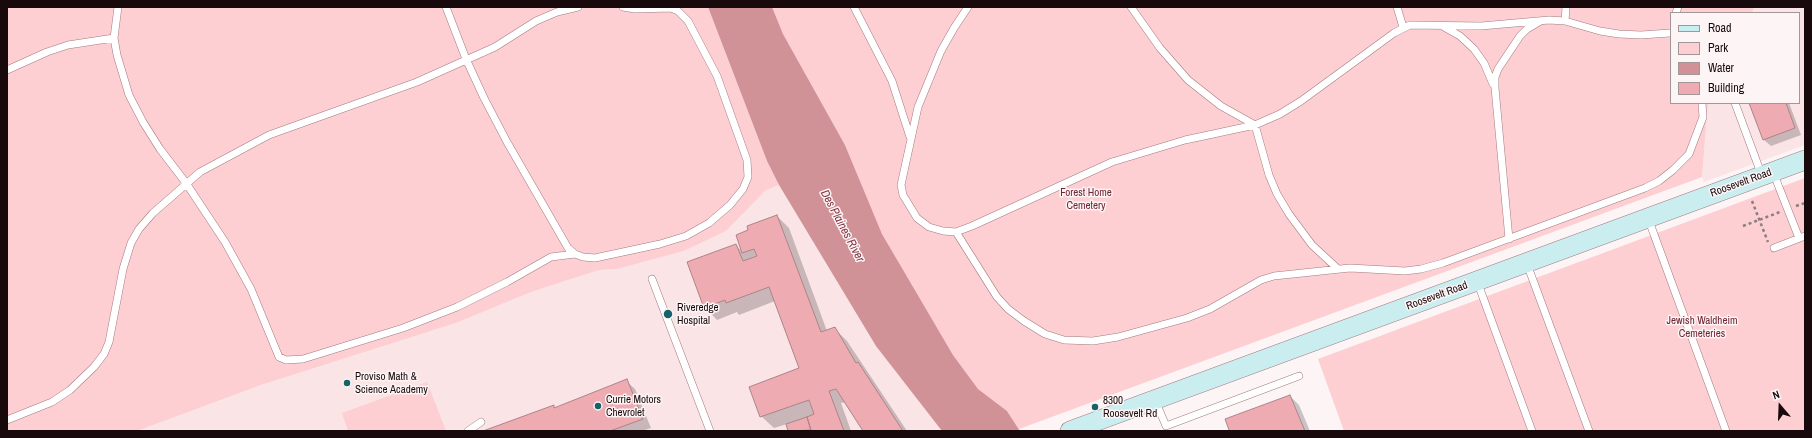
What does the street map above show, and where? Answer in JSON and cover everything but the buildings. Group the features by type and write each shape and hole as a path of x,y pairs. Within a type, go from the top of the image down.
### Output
{"main road":[{"name":"Roosevelt Road","path":"1070,431 1805,160"}],"lane":[{"path":"118,7 114,38 122,74 139,115 160,149 186,183 225,242 251,289 279,357 286,360 303,359 403,328 457,306 507,282 551,257 575,254"},
{"path":"446,7 466,59 484,98 507,142 568,248 575,254 583,257 595,258 660,244 686,236 708,223 730,205 743,189 748,177 747,160 717,76 688,21 678,11 671,8 635,9 624,7"},
{"path":"7,420 47,404 70,390 94,367 104,354 108,342 123,269 131,242 139,229 153,213 200,172 269,135 380,96 495,47 536,21 558,12 578,7"},
{"path":"854,7 892,81 911,138"},
{"path":"968,7 941,51 918,107 902,185 903,195 908,206 917,218 929,227 943,231 956,232 1112,162 1185,140 1255,125 1301,101 1403,27 1419,24 1442,26 1481,26 1541,21 1565,21 1600,31 1619,34 1641,35 1670,31"},
{"path":"1131,7 1160,48 1188,80 1220,106 1255,125 1269,175 1289,214 1312,245 1338,269"},
{"path":"1397,7 1403,27"},
{"path":"1565,21 1566,7"},
{"path":"1509,239 1495,88 1498,69 1520,36 1527,29 1541,21"},
{"path":"1442,26 1460,36 1474,49 1484,62 1495,88"},
{"path":"7,70 47,52 68,45 92,40 114,38"},
{"path":"956,232 997,297 1008,309 1045,334 1064,340 1078,342 1118,337 1187,318 1210,309 1261,280 1274,276 1338,269 1405,271 1421,269 1509,239 1645,188 1658,181 1689,154 1703,117 1702,104"},
{"path":"1735,104 1768,174 1802,237 1774,248"},
{"path":"1648,218 1726,431"},
{"path":"1526,263 1589,431"},
{"path":"652,279 710,431"},
{"path":"1477,281 1532,431"},
{"path":"1155,400 1166,426 1299,376"},
{"path":"468,431 481,422"}],"path":[{"path":"1752,201 1768,243 1774,248"},
{"path":"1743,226 1805,203"}],"shaded area":[{"path":"1754,7 1805,7 1805,145 1704,182 1702,177 1708,104 1800,104 1800,12 1752,12"},
{"name":"Riveredge Hospital","path":"779,185 876,345 942,431 137,431 261,385 456,323 531,292 599,270 617,269 684,251 726,231 766,190"}],"green space":[{"path":"7,7 708,7 767,161 779,185 766,190 726,231 684,251 617,269 599,270 531,292 456,323 261,385 137,431 7,431"},
{"name":"Forest Home Cemetery","path":"772,7 1754,7 1752,12 1670,12 1670,104 1708,104 1702,177 1019,429 1007,411 978,389 953,355 882,234 845,145 783,34"},
{"name":"Jewish Waldheim Cemeteries","path":"1805,178 1805,431 1344,431 1318,359"},
{"path":"427,382 446,431 348,431 342,413"}],"water":[{"name":"Des Plaines River","path":"708,7 772,7 783,34 845,145 882,234 953,355 978,389 1007,411 1020,431 942,431 876,346 779,185 767,161"}],"place":[{"name":"Riveredge Hospital","path":"668,314"},
{"name":"Proviso Math & Science Academy","path":"347,383"},
{"name":"Currie Motors Chevrolet","path":"598,406"},
{"name":"8300 Roosevelt Rd","path":"1095,407"}]}
